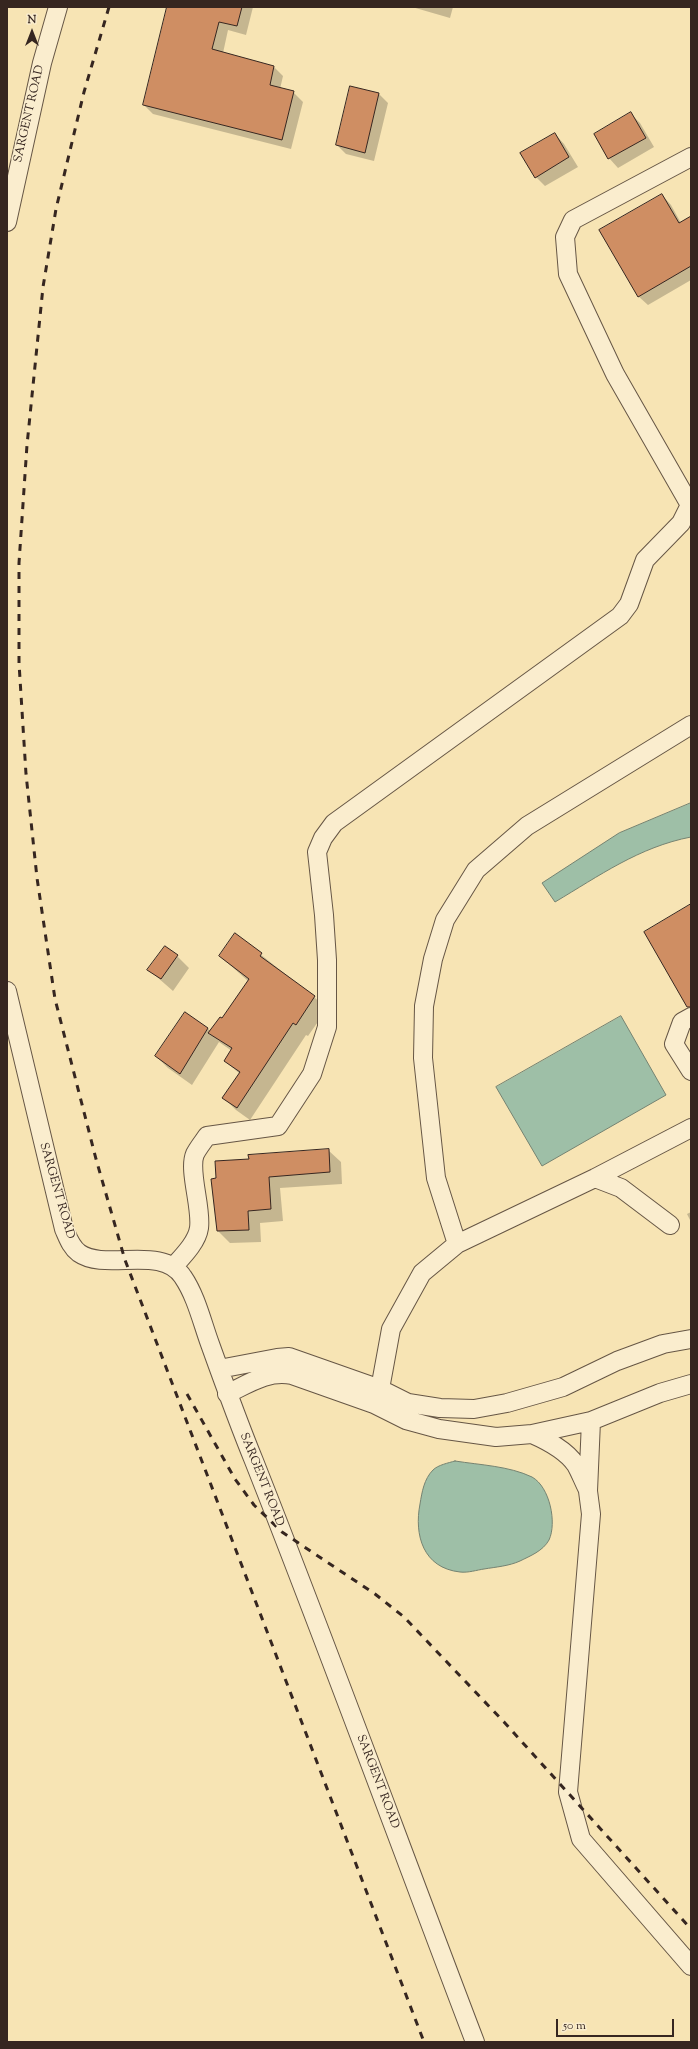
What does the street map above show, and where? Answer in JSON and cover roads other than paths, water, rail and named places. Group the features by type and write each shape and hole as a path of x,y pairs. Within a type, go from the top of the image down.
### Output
{"street":[{"name":"SARGENT ROAD","path":"7,222 42,63 58,7"},
{"path":"174,1266 191,1245 199,1229 200,1212 194,1185 194,1156 207,1136 278,1126 312,1074 327,1027 324,915 317,852 323,838 334,823 620,616 629,604 645,560 681,523 690,504 615,374 568,274 565,237 573,220 691,157"},
{"path":"456,1244 436,1178 423,1058 424,1006 433,958 445,920 476,870 527,826 691,725"},
{"name":"SARGENT ROAD","path":"7,991 64,1229 70,1242 80,1254 98,1259 160,1261 174,1266 183,1277 194,1299 227,1394 282,1532 475,2042"},
{"path":"691,1017 682,1022 674,1044 691,1071"},
{"path":"377,1397 391,1329 422,1273 456,1244 595,1178 691,1128"},
{"path":"595,1178 621,1188 670,1225"},
{"path":"227,1394 270,1374 281,1373 377,1397 408,1403 440,1408 474,1409 507,1403 563,1387 663,1344 691,1339"},
{"path":"219,1369 289,1357 377,1397 406,1420 439,1430 496,1437 532,1434 591,1421 660,1393 691,1384"},
{"path":"591,1421 588,1490 591,1514 568,1792 581,1839 691,1966"},
{"path":"532,1434 551,1443 576,1464 588,1490"}],"railway":[{"path":"109,7 84,92 56,209 43,287 27,445 19,563 19,663 26,774 37,878 55,999 96,1159 125,1260 424,2042"},
{"path":"187,1394 235,1479 254,1505 282,1532 375,1594 404,1617 504,1722 691,1929"}]}
